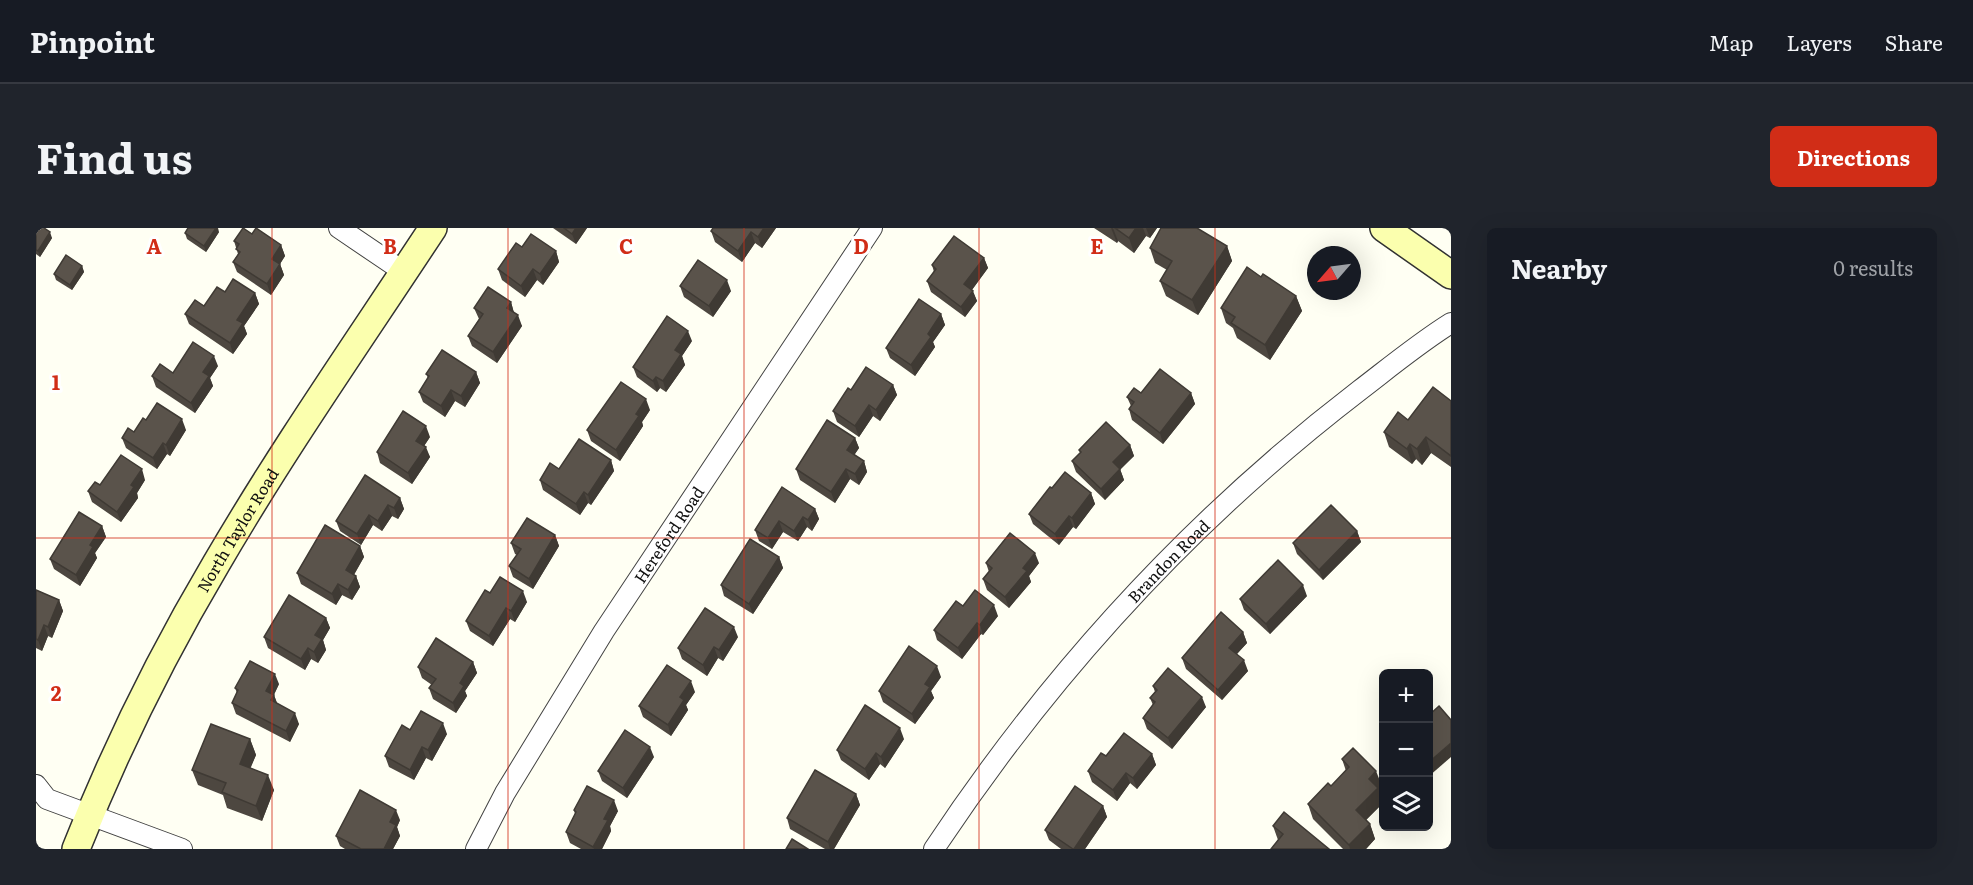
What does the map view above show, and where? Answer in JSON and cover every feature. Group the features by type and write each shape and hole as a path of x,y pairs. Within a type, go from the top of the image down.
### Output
{"street":[{"path":"339,228 404,272"},
{"name":"North Taylor Road","path":"76,849 122,742 168,648 216,563 308,416 434,228"},
{"name":"Hereford Road","path":"476,849 505,793 604,631 872,228"},
{"path":"1384,228 1451,275"},
{"name":"Brandon Road","path":"934,849 972,793 1053,688 1126,604 1188,540 1248,483 1325,417 1430,336 1451,323"},
{"path":"36,785 47,799 90,813 182,849"}],"building":[{"path":"36,228 44,228 50,232 38,251 36,250"},
{"path":"188,228 216,228 204,246 185,233"},
{"path":"243,228 252,234 256,228 281,245 272,259 280,264 267,284 233,262 240,252 236,249 239,244 234,241"},
{"path":"564,228 576,228 572,234"},
{"path":"713,228 764,228 758,237 751,232 738,251 711,231"},
{"path":"1115,228 1136,228 1129,238"},
{"path":"1161,228 1197,228 1227,246 1192,300 1160,281 1172,261 1150,248"},
{"path":"531,234 556,251 540,274 533,269 521,286 498,269 516,243 522,247"},
{"path":"954,236 984,258 964,284 973,291 961,307 927,281 936,269 932,265"},
{"path":"66,255 82,266 70,285 54,274"},
{"path":"698,260 727,280 709,306 680,286"},
{"path":"1247,267 1261,277 1263,274 1296,296 1265,345 1231,323 1235,317 1221,308"},
{"path":"233,279 255,293 237,320 243,323 230,343 185,314 195,300 204,306 217,287 225,292"},
{"path":"488,287 511,302 507,308 518,315 493,352 468,336 483,314 474,308"},
{"path":"919,299 941,314 928,334 931,337 911,365 886,348"},
{"path":"667,316 688,331 675,350 681,354 663,381 656,377 653,381 633,367"},
{"path":"193,342 214,356 203,372 209,376 191,403 152,376 160,364 173,373"},
{"path":"442,350 476,372 461,396 451,390 441,406 419,392 429,376 426,374"},
{"path":"866,367 893,385 876,410 869,405 855,426 833,411 848,388 851,390"},
{"path":"1160,369 1191,393 1160,433 1129,409 1134,402 1127,397 1134,388 1141,393"},
{"path":"621,382 646,399 636,414 639,416 616,450 587,430"},
{"path":"1433,387 1451,401 1451,456 1426,437 1417,449 1410,444 1407,449 1384,432 1398,412 1408,420"},
{"path":"157,403 182,419 166,445 163,443 153,458 122,438 128,428 134,432 143,418 146,420"},
{"path":"403,411 426,426 416,441 426,447 408,473 377,452"},
{"path":"827,420 855,438 847,450 864,461 855,474 846,469 831,492 796,469"},
{"path":"1106,422 1130,445 1113,462 1120,469 1101,489 1072,461 1081,452 1079,450"},
{"path":"579,439 611,460 588,495 584,492 576,504 540,480 550,463 559,469"},
{"path":"121,455 142,469 131,485 134,487 117,512 88,491 95,482 100,485"},
{"path":"1065,472 1091,493 1072,518 1069,516 1055,534 1029,514"},
{"path":"365,475 400,498 394,508 388,505 378,521 369,515 357,534 336,521"},
{"path":"782,487 815,509 808,520 803,517 794,531 779,521 768,538 755,530"},
{"path":"1331,505 1357,531 1319,570 1293,543"},
{"path":"79,512 102,526 90,545 93,547 76,575 50,559"},
{"path":"527,518 555,535 529,579 509,566 521,549 511,543"},
{"path":"325,525 360,546 346,570 356,576 348,590 338,584 332,594 297,573"},
{"path":"1010,533 1035,553 1023,568 1027,571 1005,597 983,579 992,568 986,563"},
{"path":"750,539 779,557 749,604 721,585"},
{"path":"1278,560 1303,585 1266,624 1240,599"},
{"path":"500,577 523,591 511,611 506,608 489,636 466,621 485,590 490,593"},
{"path":"36,590 59,600 48,627 44,625 38,640 36,639"},
{"path":"975,590 994,605 980,625 977,623 958,648 934,630 956,601 963,606"},
{"path":"289,595 326,618 315,635 322,639 314,652 308,648 301,659 264,637"},
{"path":"705,608 734,627 719,650 714,647 703,665 678,648"},
{"path":"1221,612 1243,632 1229,648 1244,660 1218,690 1182,658"},
{"path":"436,638 473,662 460,683 464,686 453,703 429,688 436,679 418,667"},
{"path":"909,646 937,666 925,684 930,687 912,714 879,691"},
{"path":"250,661 275,674 266,691 274,695 271,700 295,713 286,731 232,703 238,690 235,688"},
{"path":"667,665 691,681 680,697 684,700 668,725 639,706"},
{"path":"1168,668 1202,697 1168,738 1143,718 1155,702 1150,698 1157,690 1153,686"},
{"path":"865,705 900,728 881,757 876,753 865,769 837,750"},
{"path":"1439,706 1451,720 1451,743 1433,759 1433,723 1433,711"},
{"path":"421,711 443,723 428,750 422,747 410,770 385,756 402,725 410,730"},
{"path":"211,724 250,739 240,764 268,775 256,806 222,792 226,783 192,770"},
{"path":"625,730 650,747 623,788 598,771"},
{"path":"1124,733 1152,754 1133,778 1126,773 1113,790 1088,771 1101,753 1106,756"},
{"path":"1353,748 1376,771 1369,779 1378,788 1356,810 1370,824 1349,845 1308,804 1328,783 1331,786 1349,767 1342,759"},
{"path":"815,770 856,794 828,842 787,818"},
{"path":"587,786 614,800 604,819 608,820 593,847 566,832 576,812 574,810"},
{"path":"1075,786 1103,806 1073,849 1045,830"},
{"path":"360,790 396,810 390,822 396,825 384,849 361,849 336,836"},
{"path":"1284,812 1329,849 1271,849 1283,834 1273,826"},
{"path":"792,839 808,849 786,849"}]}
